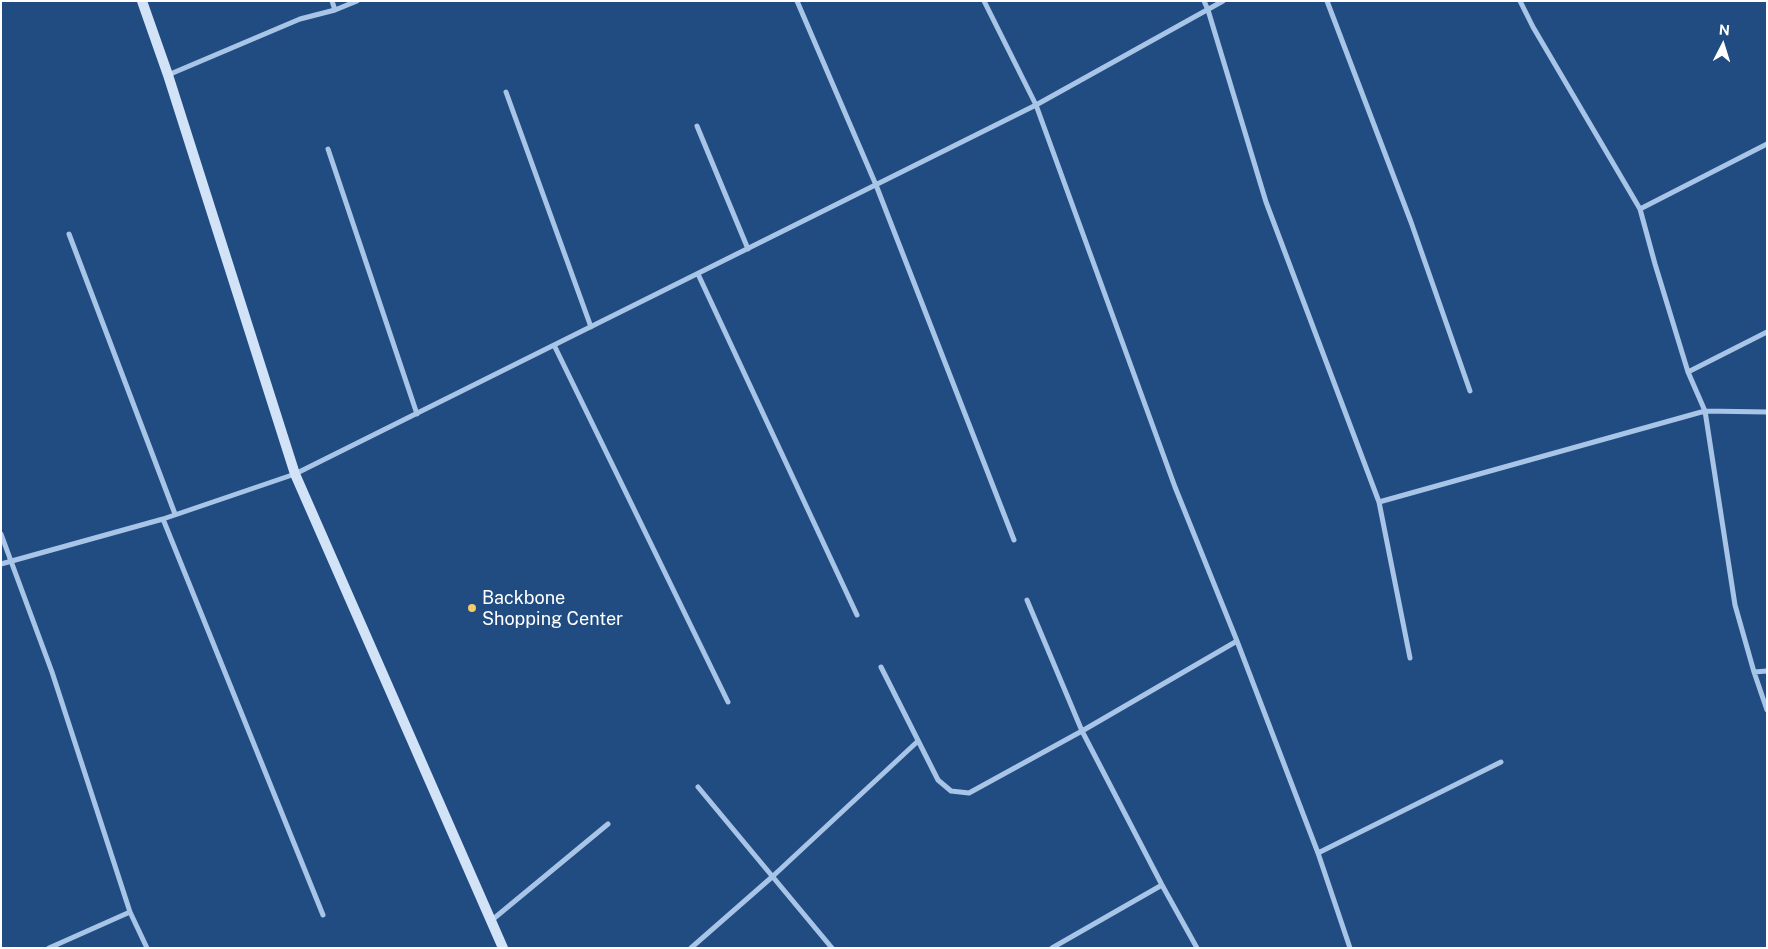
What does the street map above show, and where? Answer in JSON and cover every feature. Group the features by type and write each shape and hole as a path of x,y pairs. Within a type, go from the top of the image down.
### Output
{"main road":[{"path":"142,1 168,75 295,474 503,948"}],"street":[{"path":"332,1 335,10"},
{"path":"168,75 300,18 335,10 356,1"},
{"path":"797,1 876,184 1014,540"},
{"path":"984,1 1036,105 1175,487 1237,641 1318,853 1350,948"},
{"path":"1204,1 1266,202 1379,502 1410,658"},
{"path":"1,564 164,519 295,474 1036,105 1223,1"},
{"path":"1327,1 1411,222 1470,390"},
{"path":"1520,1 1533,27 1640,209 1654,264 1688,372 1705,411 1735,605 1767,710"},
{"path":"506,92 591,327"},
{"path":"697,126 748,249"},
{"path":"1640,209 1767,144"},
{"path":"328,149 417,414"},
{"path":"69,234 175,514"},
{"path":"698,274 856,616"},
{"path":"1688,372 1767,332"},
{"path":"554,346 728,702"},
{"path":"1379,502 1705,411 1767,412"},
{"path":"164,519 323,915"},
{"path":"1,534 52,672 130,912 147,948"},
{"path":"1027,600 1082,731 1162,885 1198,948"},
{"path":"880,667 938,780 951,791 969,793 1082,731 1237,641"},
{"path":"1754,672 1767,671"},
{"path":"691,948 772,877 918,741"},
{"path":"1318,853 1501,762"},
{"path":"698,787 832,948"},
{"path":"492,920 608,824"},
{"path":"1052,948 1162,885"},
{"path":"49,948 130,912"}],"place":[{"name":"Backbone Shopping Center","path":"472,608"}]}
